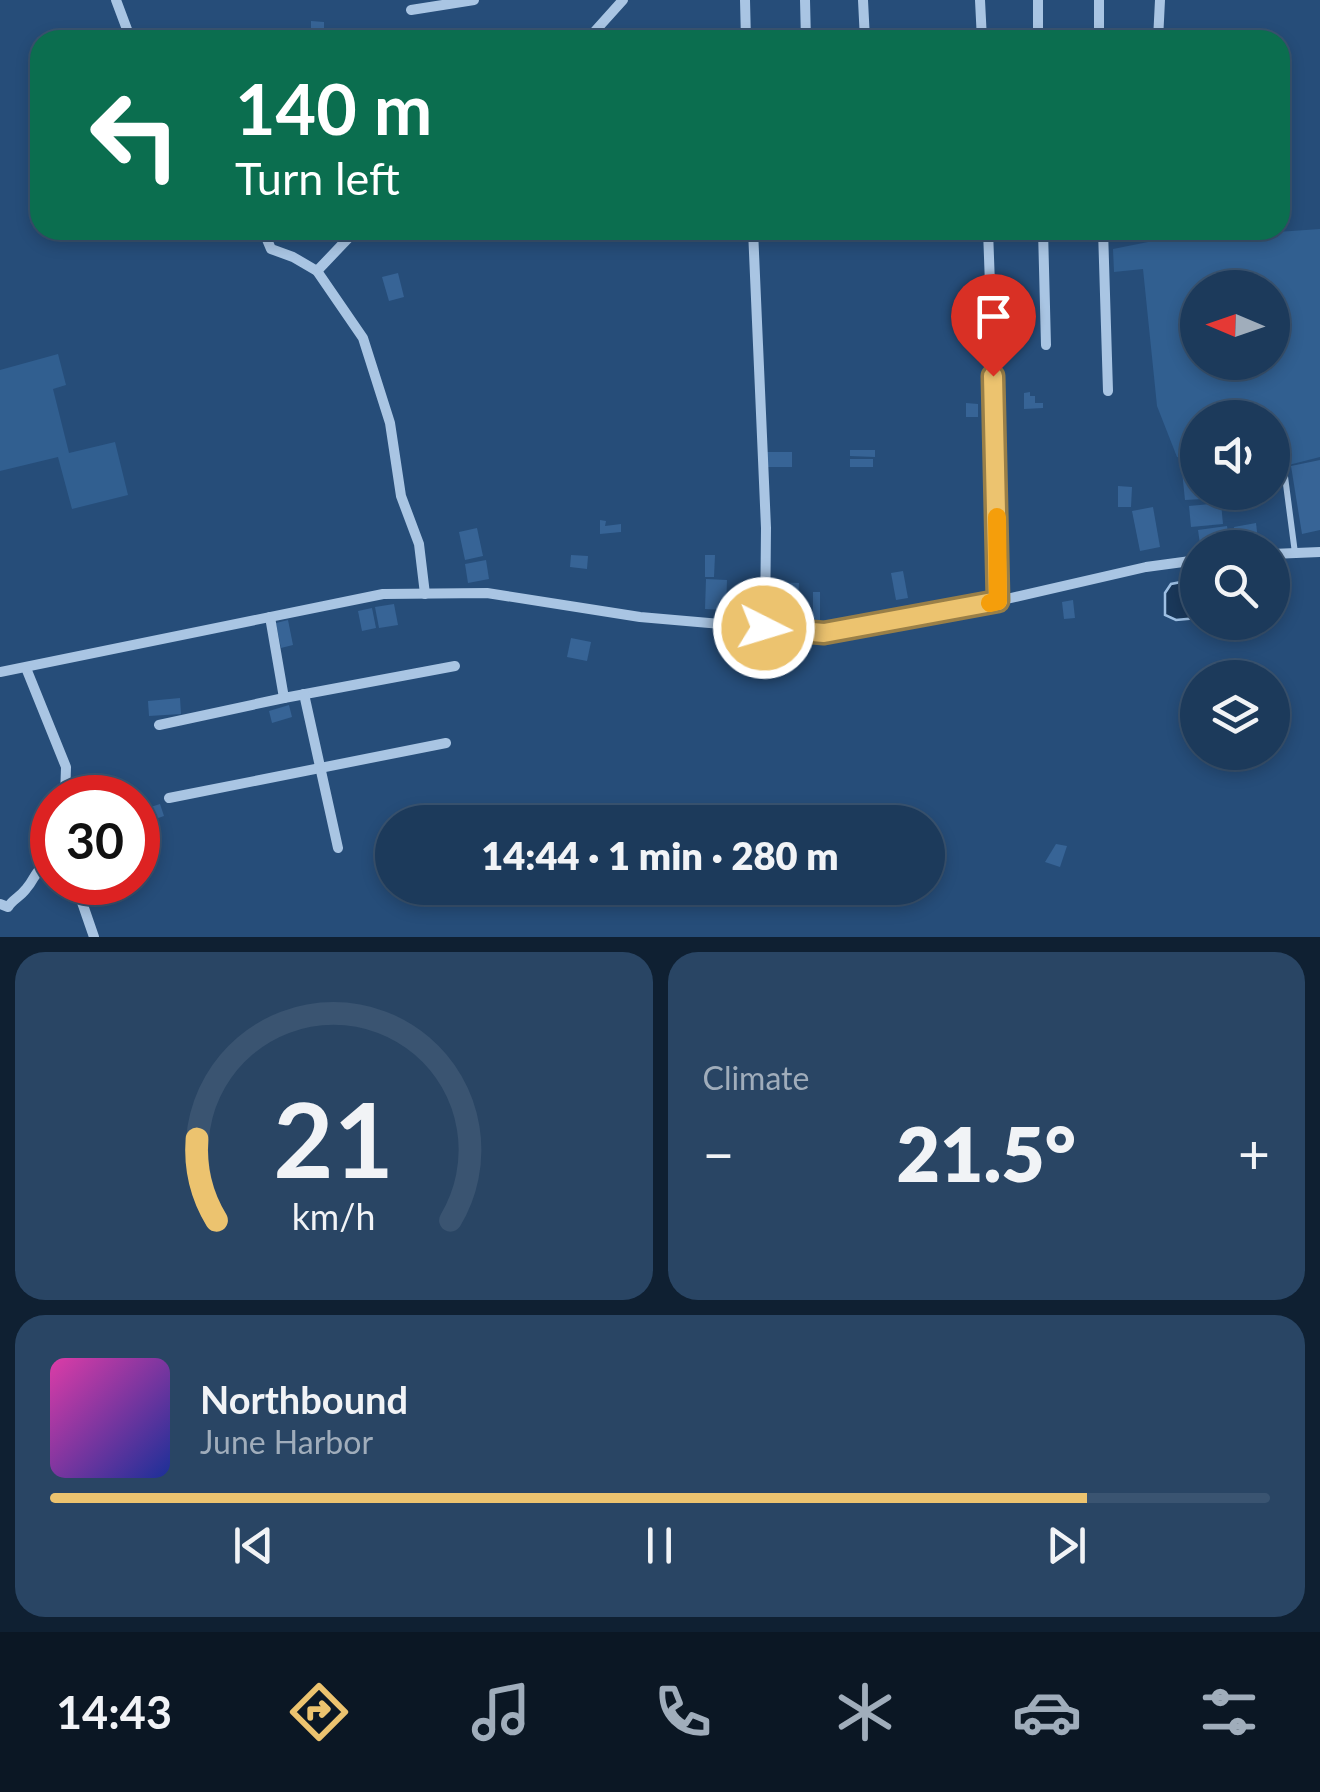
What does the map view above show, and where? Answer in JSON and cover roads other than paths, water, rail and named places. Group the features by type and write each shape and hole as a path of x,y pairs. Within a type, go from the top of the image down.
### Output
{"street":[{"path":"116,0 128,30"},
{"path":"411,10 474,0"},
{"path":"596,30 623,0"},
{"path":"745,0 746,30"},
{"path":"805,0 806,30"},
{"path":"863,0 864,30"},
{"path":"980,0 982,30"},
{"path":"1038,0 1038,30"},
{"path":"1098,0 1099,30"},
{"path":"1158,30 1160,0"},
{"path":"267,240 271,249 317,271 363,338 390,423 401,496 419,544 425,594"},
{"path":"317,271 346,240"},
{"path":"753,240 766,528 764,628"},
{"path":"988,240 998,601"},
{"path":"1043,240 1046,345"},
{"path":"1103,240 1108,391"},
{"path":"1290,553 1320,552"},
{"path":"0,672 383,594 487,594 640,617 824,633 1180,562"},
{"path":"270,617 284,698"},
{"path":"159,724 454,666"},
{"path":"26,668 66,767 66,775"},
{"path":"304,694 338,848"},
{"path":"169,798 446,743"},
{"path":"0,904 8,907 30,883"},
{"path":"82,905 94,937"}],"lane":[{"path":"1289,510 1295,553"}]}
